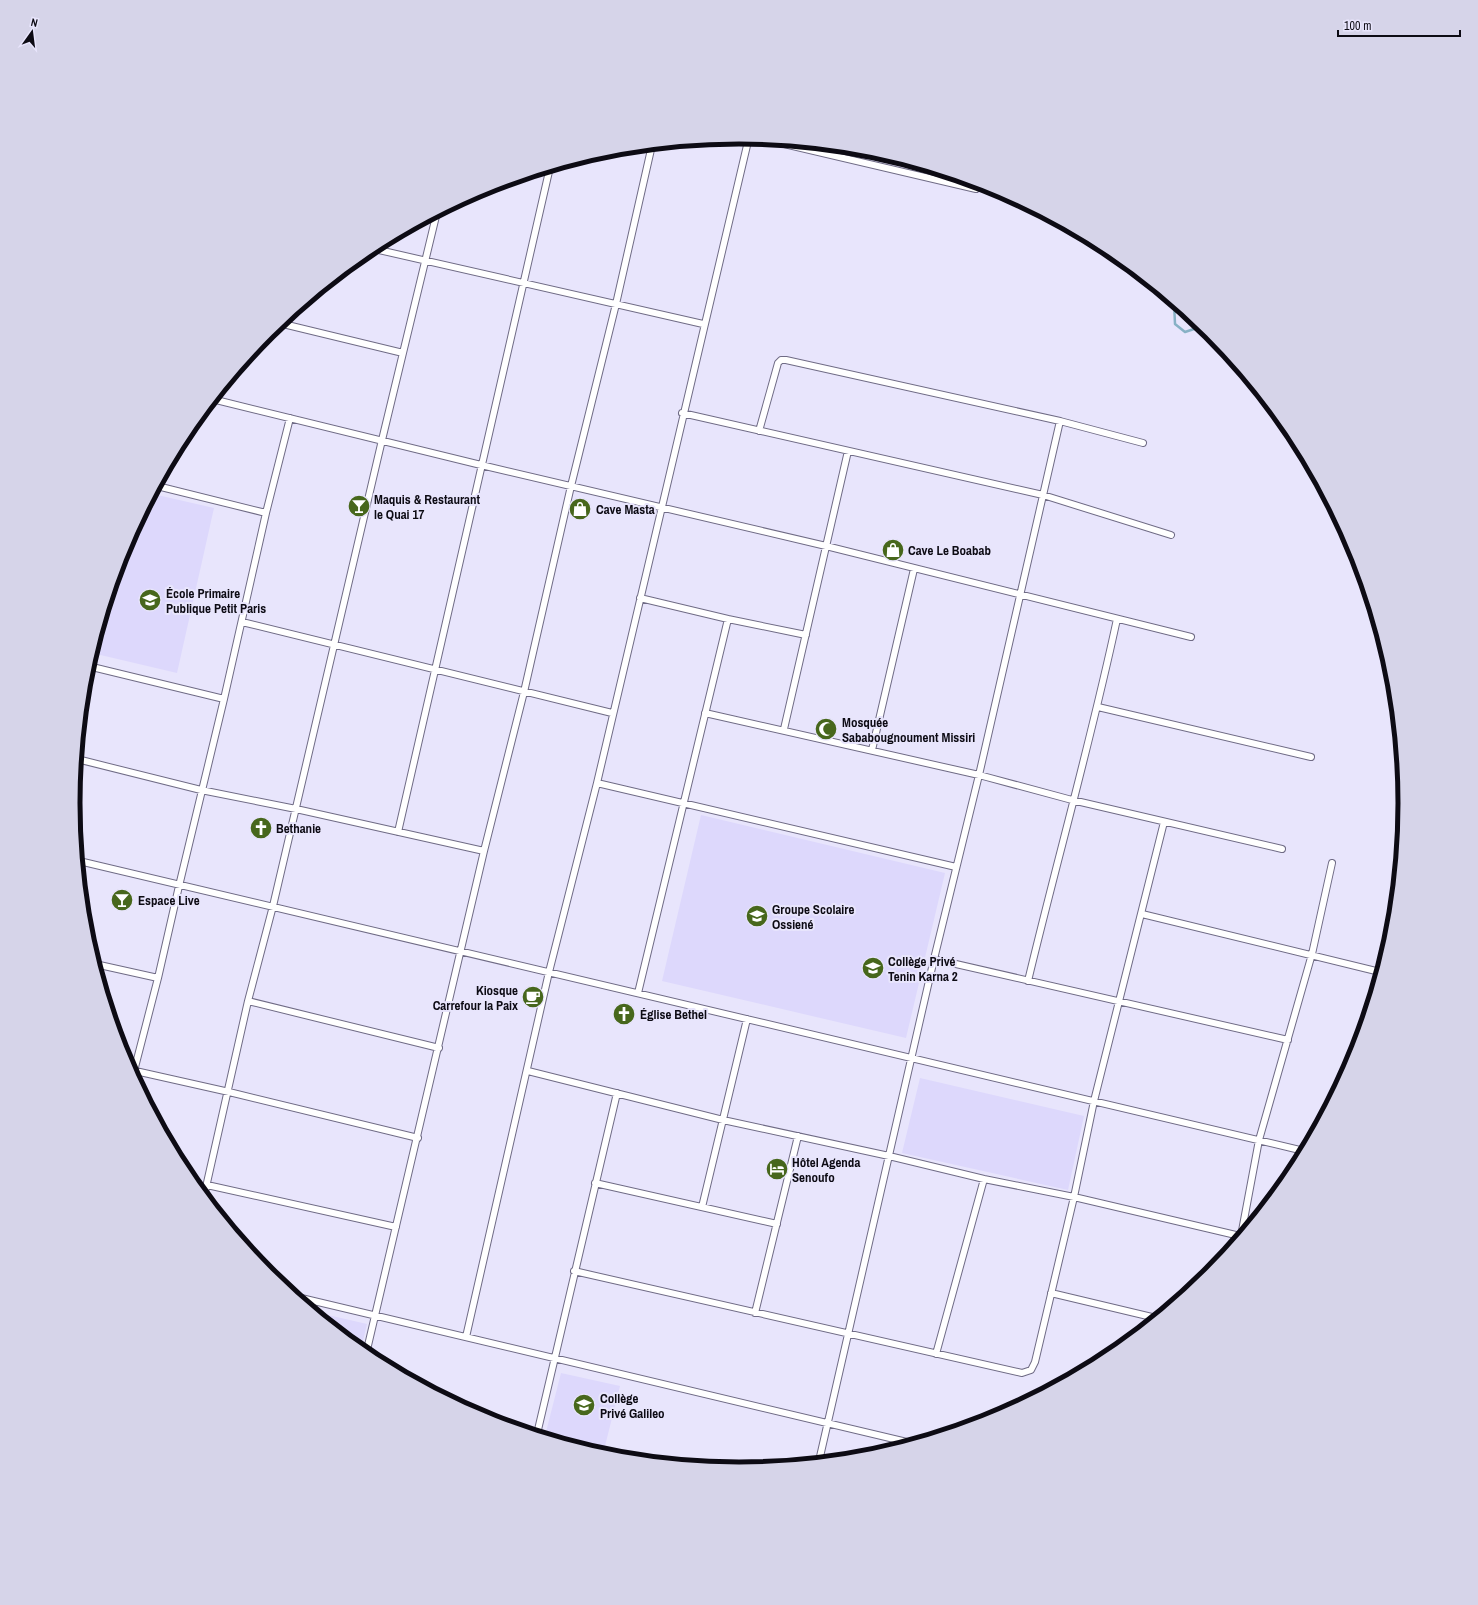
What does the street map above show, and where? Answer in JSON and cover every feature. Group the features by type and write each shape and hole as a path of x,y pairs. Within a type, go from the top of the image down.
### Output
{"street":[{"path":"466,1337 528,1071 549,972 597,782 660,506 746,144"},
{"path":"792,146 976,189"},
{"path":"368,1346 418,1138 484,851 524,692 571,486 616,304 651,149"},
{"path":"398,832 549,172"},
{"path":"206,1190 229,1092 248,1001 273,906 333,644 437,217"},
{"path":"380,250 703,324"},
{"path":"287,324 403,353"},
{"path":"759,431 778,363 781,360 786,360 1060,421 1143,443"},
{"path":"217,400 481,465 826,546 1191,638"},
{"path":"682,413 1043,496 1172,535"},
{"path":"135,1065 158,978 201,790 242,622 266,513 290,418"},
{"path":"820,1456 911,1058 979,775 1060,421"},
{"path":"784,730 848,451"},
{"path":"161,487 266,513"},
{"path":"872,750 914,569"},
{"path":"640,598 728,619 806,635"},
{"path":"638,993 685,804 728,619"},
{"path":"1028,981 1072,800 1098,707 1117,619"},
{"path":"242,622 612,714"},
{"path":"94,668 224,699"},
{"path":"1098,707 1311,757"},
{"path":"705,713 979,775 1072,800 1282,849"},
{"path":"81,760 201,790 296,809 484,851"},
{"path":"597,782 956,867"},
{"path":"574,1271 848,1335 1022,1373 1030,1370 1035,1362 1074,1197 1094,1101 1164,822"},
{"path":"83,862 179,886 273,906 1299,1150"},
{"path":"1243,1227 1259,1140 1312,954 1332,863"},
{"path":"1142,914 1312,954 1376,971"},
{"path":"934,959 1288,1040"},
{"path":"100,965 158,978"},
{"path":"248,1001 439,1048"},
{"path":"702,1207 747,1019"},
{"path":"528,1071 723,1120 889,1156 984,1179 1074,1197 1236,1235"},
{"path":"138,1073 229,1092 418,1138"},
{"path":"538,1430 617,1093"},
{"path":"755,1313 798,1136"},
{"path":"936,1354 984,1179"},
{"path":"595,1183 777,1224"},
{"path":"207,1185 396,1227"},
{"path":"1051,1293 1150,1317"},
{"path":"305,1299 902,1441"}],"shaded area":[{"name":"École Primaire Publique Petit Paris","path":"157,495 214,508 177,673 97,654 102,632 130,550"},
{"name":"Groupe Scolaire Ossiené","path":"701,815 945,873 906,1038 662,981"},
{"path":"920,1078 1084,1116 1068,1190 902,1153"},
{"path":"324,1314 367,1324 363,1343"},
{"name":"Collège Privé Galileo","path":"561,1373 620,1386 605,1448 546,1433"}],"waterway":[{"path":"1174,307 1175,324 1185,332 1196,328"}],"place":[{"name":"Maquis & Restaurant le Quai 17","path":"359,506"},
{"name":"Cave Masta","path":"580,509"},
{"name":"Cave Le Boabab","path":"893,550"},
{"name":"École Primaire Publique Petit Paris","path":"150,600"},
{"name":"Mosquée Sababougnoument Missiri","path":"826,729"},
{"name":"Bethanie","path":"261,828"},
{"name":"Espace Live","path":"122,900"},
{"name":"Groupe Scolaire Ossiené","path":"757,916"},
{"name":"Collège Privé Tenin Karna 2","path":"873,968"},
{"name":"Kiosque Carrefour la Paix","path":"533,997"},
{"name":"Église Bethel","path":"624,1014"},
{"name":"Hôtel Agenda Senoufo","path":"777,1169"},
{"name":"Collège Privé Galileo","path":"584,1405"}]}
